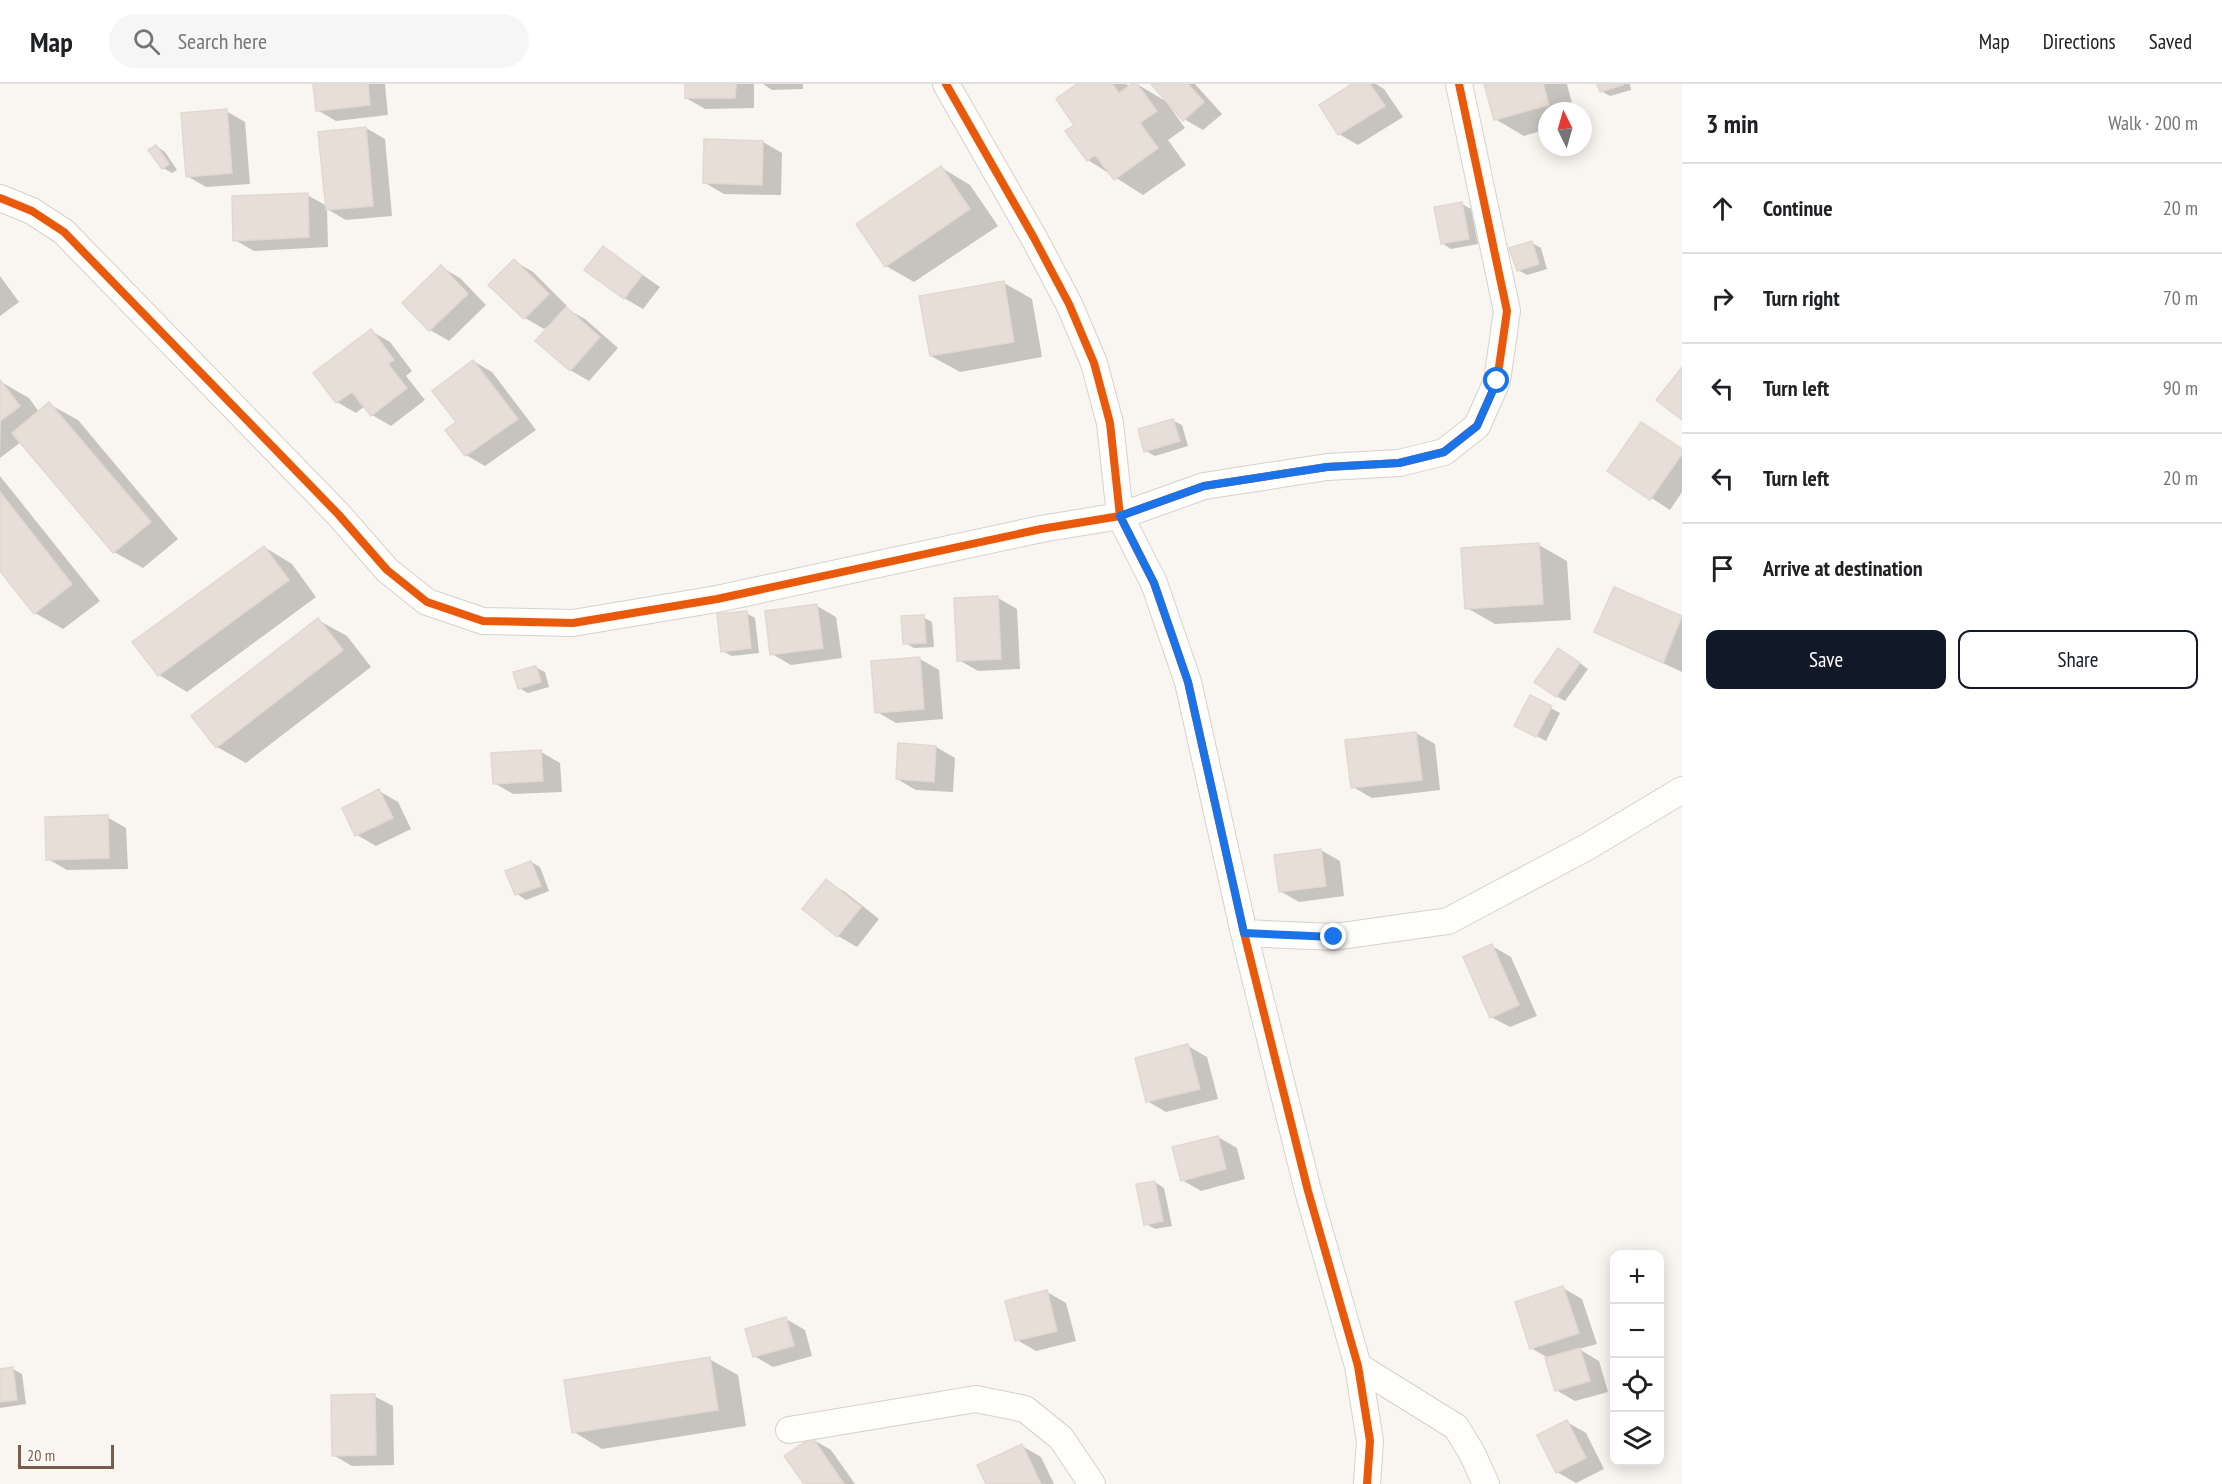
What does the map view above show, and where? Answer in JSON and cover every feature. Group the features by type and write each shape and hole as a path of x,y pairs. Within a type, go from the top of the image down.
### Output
{"street":[{"path":"946,84 1034,238 1069,304 1094,363 1110,423 1120,516 1154,583 1188,682 1244,933 1308,1191 1358,1366 1370,1441 1367,1484"},
{"path":"0,198 32,211 64,232 338,513 387,570 427,602 483,621 573,623 717,600 1041,530 1120,516 1204,486 1327,467 1399,463 1444,452 1477,426 1497,381 1507,311 1459,84"},
{"path":"1244,933 1334,937 1448,921 1587,847 1682,790"},
{"path":"1358,1366 1456,1426 1472,1453 1486,1484"},
{"path":"789,1430 976,1399 1025,1409 1061,1438 1092,1484"}],"building":[{"path":"313,84 368,84 370,105 316,111"},
{"path":"685,84 736,84 735,98 685,98"},
{"path":"1077,84 1112,84 1119,93 1132,84 1137,84 1157,111 1140,123 1158,148 1114,180 1095,155 1087,161 1065,131 1074,125 1056,99"},
{"path":"1151,84 1188,84 1204,102 1183,121"},
{"path":"1352,84 1370,84 1385,106 1338,135 1319,105"},
{"path":"1484,84 1543,84 1548,102 1538,102 1538,108 1494,120"},
{"path":"1597,84 1623,84 1623,85 1600,92"},
{"path":"227,109 232,173 186,177 181,113"},
{"path":"366,127 373,206 326,210 318,132"},
{"path":"704,139 763,141 762,185 703,183"},
{"path":"156,145 169,164 162,169 148,150"},
{"path":"941,166 970,209 885,267 856,224"},
{"path":"308,193 309,237 233,241 232,196"},
{"path":"1462,202 1469,239 1441,244 1434,207"},
{"path":"1532,241 1539,264 1517,271 1509,248"},
{"path":"603,246 642,275 624,299 584,270"},
{"path":"514,259 549,294 524,319 488,285"},
{"path":"441,265 468,294 429,331 402,303"},
{"path":"1004,281 1014,342 930,356 919,296"},
{"path":"566,307 600,337 570,371 535,341"},
{"path":"371,329 394,360 388,364 407,388 371,416 352,392 336,403 313,373"},
{"path":"473,360 518,419 465,456 445,430 456,422 432,391"},
{"path":"1682,367 1682,420 1656,400"},
{"path":"0,380 20,406 0,421"},
{"path":"49,402 151,522 113,553 12,433"},
{"path":"1173,419 1180,441 1144,452 1138,429"},
{"path":"1641,422 1682,449 1682,454 1650,500 1607,471"},
{"path":"0,492 72,584 34,614 0,571"},
{"path":"1539,543 1543,604 1465,609 1461,548"},
{"path":"264,546 289,580 158,676 132,642"},
{"path":"1614,587 1682,616 1663,663 1594,632"},
{"path":"998,596 1001,659 957,661 954,598"},
{"path":"817,604 823,648 770,655 765,611"},
{"path":"747,611 751,648 721,652 717,614"},
{"path":"924,615 926,643 903,644 901,616"},
{"path":"318,618 343,650 216,748 191,716"},
{"path":"1558,648 1580,663 1556,697 1534,682"},
{"path":"920,657 924,709 875,713 871,661"},
{"path":"536,666 541,682 518,689 513,672"},
{"path":"1530,695 1552,706 1536,737 1514,726"},
{"path":"1416,732 1422,780 1351,788 1345,740"},
{"path":"898,743 936,746 934,782 896,779"},
{"path":"541,750 543,781 493,784 491,753"},
{"path":"379,789 393,818 355,836 342,808"},
{"path":"108,815 109,858 46,860 45,817"},
{"path":"1321,849 1326,886 1279,892 1274,855"},
{"path":"531,861 541,886 515,895 505,871"},
{"path":"826,879 861,907 837,937 802,909"},
{"path":"1492,944 1519,1005 1490,1018 1463,957"},
{"path":"1188,1044 1200,1089 1146,1102 1135,1058"},
{"path":"1218,1136 1226,1169 1181,1181 1172,1147"},
{"path":"1155,1181 1163,1221 1144,1225 1136,1184"},
{"path":"1563,1286 1579,1333 1530,1349 1515,1302"},
{"path":"1047,1290 1057,1331 1015,1341 1005,1301"},
{"path":"786,1317 794,1346 753,1357 745,1329"},
{"path":"1580,1348 1590,1381 1555,1391 1545,1358"},
{"path":"710,1357 718,1410 572,1433 564,1380"},
{"path":"13,1367 17,1400 0,1402 0,1369"},
{"path":"375,1394 376,1455 332,1456 331,1395"},
{"path":"1567,1420 1586,1458 1556,1473 1537,1435"},
{"path":"812,1437 844,1484 804,1484 784,1456"},
{"path":"1022,1444 1041,1484 986,1484 977,1465"}],"cycle path":[{"path":"946,84 1034,238 1069,304 1094,363 1110,423 1120,516 1154,583 1188,682 1244,933 1308,1191 1358,1366 1370,1441 1367,1484"},
{"path":"0,198 32,211 64,232 338,514 387,570 427,602 483,621 573,623 717,599 1041,529 1120,516 1204,486 1327,467 1399,463 1444,452 1477,426 1497,381 1507,311 1459,84"}],"route":[{"path":"1334,937 1244,933 1188,682 1154,583 1120,516 1204,486 1327,467 1399,463 1444,452 1477,426 1497,381"}]}
